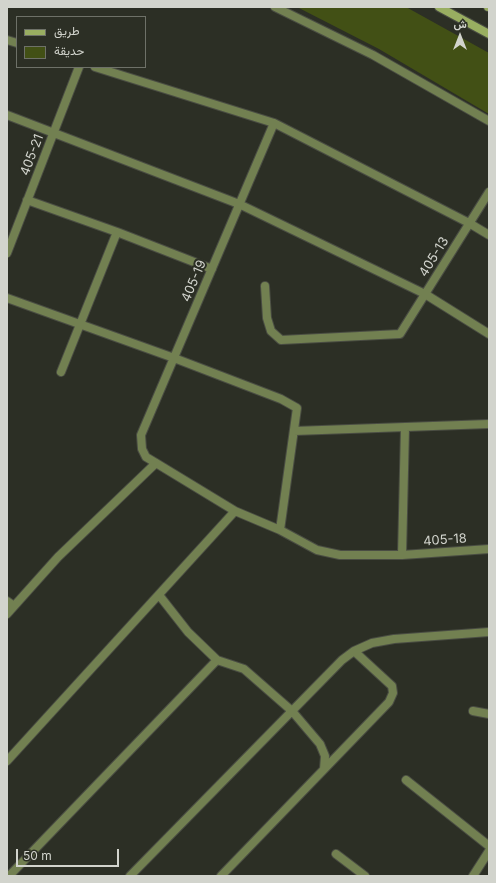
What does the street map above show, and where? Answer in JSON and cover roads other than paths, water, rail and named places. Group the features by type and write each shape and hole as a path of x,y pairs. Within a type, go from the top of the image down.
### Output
{"main road":[{"path":"439,7 489,34"}],"street":[{"path":"275,7 373,55 489,121"},
{"name":"405-21","path":"7,253 79,68"},
{"path":"98,68 274,123 469,223 489,235"},
{"path":"7,115 240,204 425,294 489,334"},
{"name":"405-19","path":"142,448 141,435 274,123"},
{"name":"405-13","path":"265,286 267,318 271,331 281,340 400,334 489,192"},
{"path":"28,200 117,232 212,269"},
{"path":"61,372 117,232"},
{"path":"7,298 174,358 292,404 297,408 280,530"},
{"path":"294,431 489,424"},
{"path":"402,555 405,428"},
{"name":"405-18","path":"142,448 146,457 236,511 280,530 317,550 340,555 402,555 489,549"},
{"path":"7,614 69,546 156,463"},
{"path":"7,761 236,511"},
{"path":"159,595 188,632 217,660 244,669 292,711 320,744 324,756 324,769"},
{"path":"7,601 14,606"},
{"path":"130,876 342,660 354,651 372,643 394,639 489,632"},
{"path":"221,876 389,702 393,693 392,686 354,651"},
{"path":"9,876 217,660"},
{"path":"473,712 489,714"},
{"path":"406,780 489,846"},
{"path":"473,876 489,851"},
{"path":"336,854 365,876"}]}
